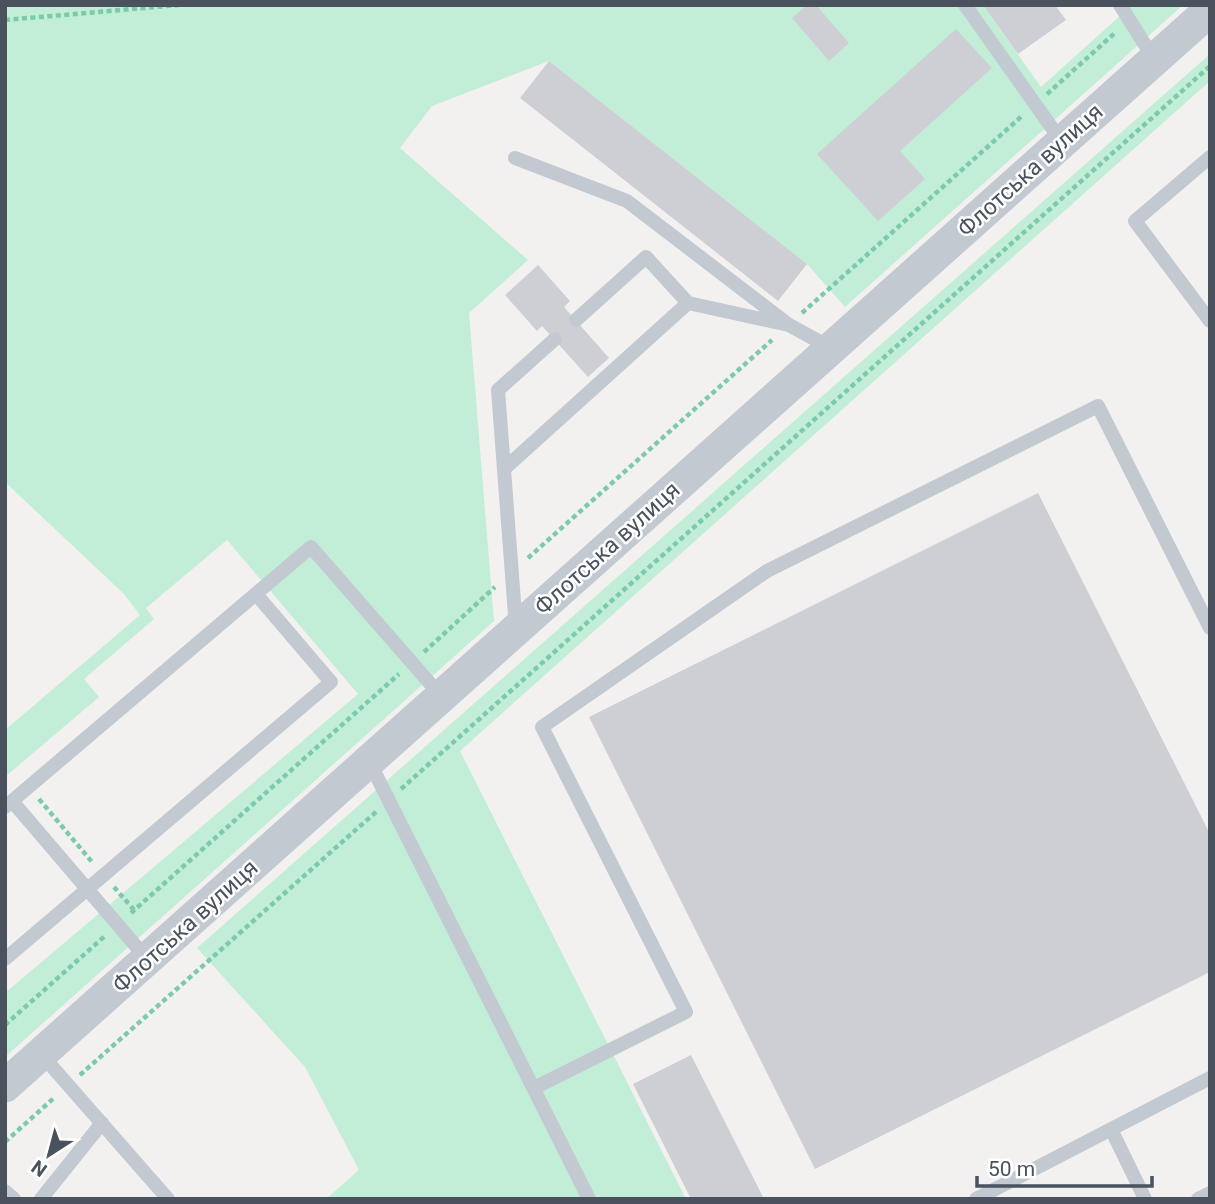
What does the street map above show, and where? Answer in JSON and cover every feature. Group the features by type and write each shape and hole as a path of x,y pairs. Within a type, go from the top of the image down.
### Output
{"street":[{"name":"Флотська вулиця","path":"5,1086 1210,10"}],"lane":[{"path":"965,5 1062,142"},
{"path":"1120,5 1154,59"},
{"path":"1210,157 1135,221 1210,320"},
{"path":"515,158 626,201 789,325 831,348"},
{"path":"576,320 646,257 688,303 789,325"},
{"path":"504,469 688,303"},
{"path":"517,629 498,390 555,340"},
{"path":"534,1088 686,1012 542,727 767,571 1098,406 1210,628"},
{"path":"147,959 9,804 28,787 311,547 441,696"},
{"path":"5,958 331,682 256,594"},
{"path":"369,761 589,1199"},
{"path":"41,1054 168,1199"},
{"path":"976,1199 1210,1078"},
{"path":"41,1199 102,1123"},
{"path":"1111,1129 1145,1199"},
{"path":"5,1191 14,1199"},
{"path":"1198,1199 1210,1193"}],"path":[{"path":"5,20 179,5"},
{"path":"5,1142 1210,66"},
{"path":"5,1025 411,662"},
{"path":"28,787 134,911"}],"green space":[{"path":"5,5 983,5 1041,87 1132,5 1183,5 845,307 807,264 549,61 432,106 400,148 528,260 469,313 494,621 5,1057 5,993 358,694 227,540 146,608 154,619 84,679 99,697 5,777 5,730 140,615 124,594 5,482"},
{"path":"1210,54 1210,81 460,751 686,1199 326,1199 359,1170 305,1067 197,948"}],"building":[{"path":"807,5 816,5 849,43 829,61 792,18"},
{"path":"983,5 1055,5 1066,20 1018,54"},
{"path":"956,29 992,68 900,151 925,179 878,221 817,154"},
{"path":"549,61 807,264 778,301 520,98"},
{"path":"538,265 570,301 564,307 609,358 588,377 542,326 537,331 505,295"},
{"path":"1038,493 1210,834 1210,972 815,1169 589,717"},
{"path":"691,1055 764,1199 691,1199 633,1084"}]}
